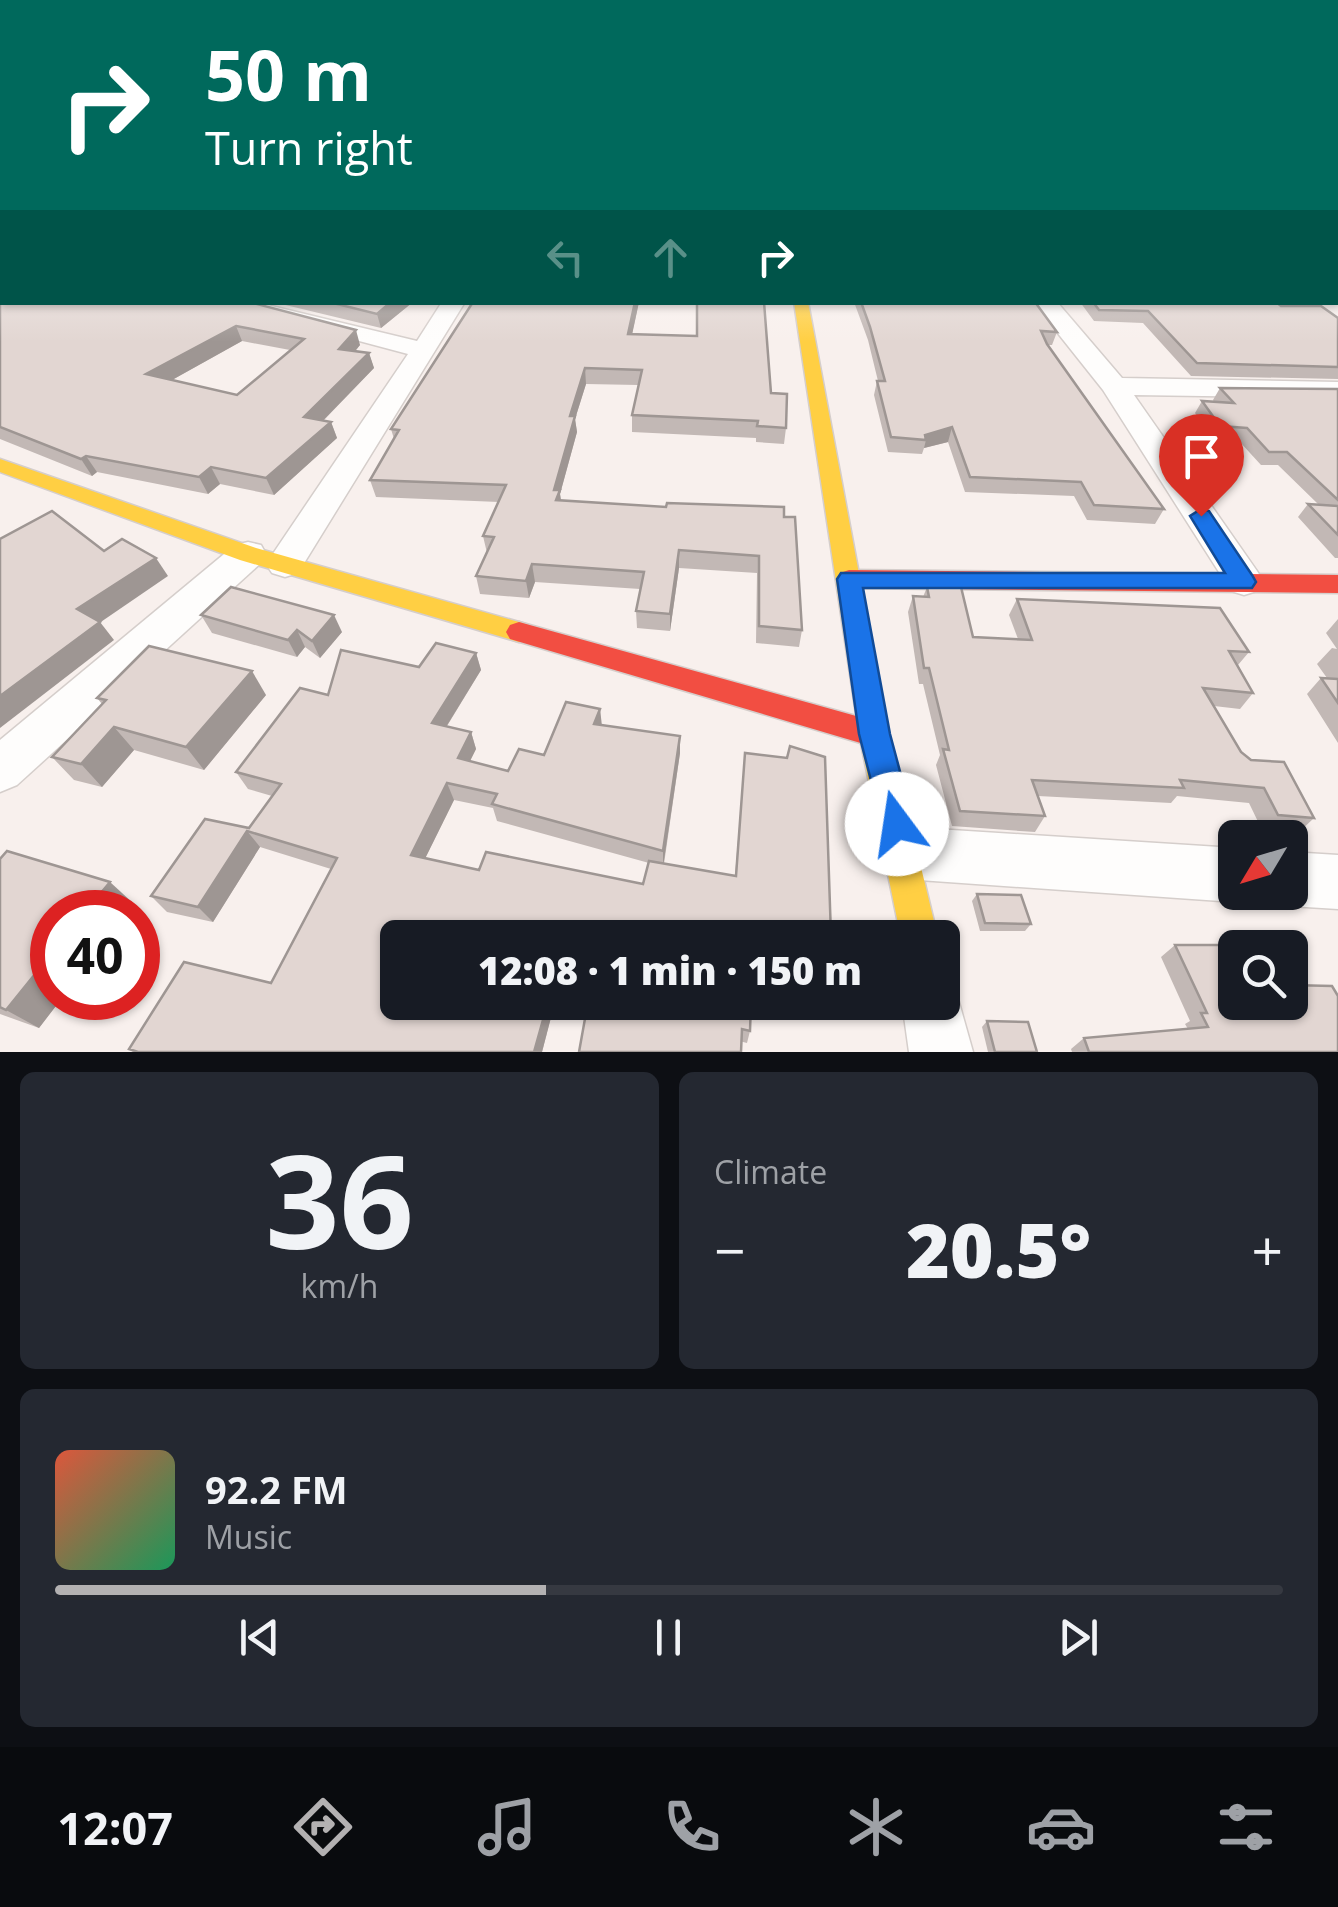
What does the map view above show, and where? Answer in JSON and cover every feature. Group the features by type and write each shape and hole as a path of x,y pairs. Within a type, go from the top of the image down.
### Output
{"street":[{"path":"236,305 424,350"},
{"path":"0,770 267,559 424,350 452,305"},
{"path":"802,305 874,734 917,920"},
{"path":"1046,305 1114,386 1244,582"},
{"path":"1114,386 1338,390"},
{"path":"0,465 267,559 874,734"},
{"path":"849,579 1338,584"},
{"path":"904,853 1218,874"},
{"path":"1308,880 1338,882"},
{"path":"935,1020 941,1052"}],"building":[{"path":"0,305 260,305 356,330 339,349 369,353 304,417 331,422 266,478 211,467 199,477 86,456 81,459 0,427","holes":["236,326 304,339 237,395 146,374"]},
{"path":"341,305 388,305 377,314"},
{"path":"471,305 634,305 628,334 697,336 697,305 764,305 771,393 787,394 786,428 757,426 758,421 632,415 642,370 585,368 554,490 560,490 556,500 666,507 667,503 784,507 784,517 795,517 802,630 759,626 759,556 679,550 670,614 636,611 644,572 532,564 526,581 476,576 494,537 483,536 506,485 370,480 399,430 391,429"},
{"path":"862,305 1037,305 1057,332 1041,331 1047,344 1164,509 1094,505 1081,482 970,477 952,427 925,435 926,440 891,437 877,381 885,381"},
{"path":"1095,305 1321,306 1338,318 1338,367 1197,363 1148,311 1099,310"},
{"path":"1220,388 1338,389 1338,500 1287,452 1269,452 1247,428 1220,426 1202,401 1234,403"},
{"path":"1308,504 1338,506 1338,535"},
{"path":"52,511 104,551 122,539 156,558 77,609 100,622 0,696 0,539"},
{"path":"231,587 334,615 312,641 297,630 288,640 201,615"},
{"path":"927,587 961,587 973,637 1032,640 1017,599 1220,608 1249,652 1229,651 1253,693 1203,688 1241,752 1251,760 1284,762 1314,818 1278,815 1264,788 1180,780 1184,788 1032,780 1045,816 960,811 943,749 949,750 929,668 924,668 913,596 929,597"},
{"path":"436,643 476,653 432,723 471,732 458,758 508,771 519,749 544,755 566,702 600,709 594,724 680,736 663,851 492,804 497,794 447,783 411,855 479,870 486,852 643,884 649,861 736,876 745,753 787,758 790,746 825,757 830,920 380,920 380,1020 543,1020 534,1052 129,1049 147,1020 160,1020 160,1000 184,962 271,983 337,858 247,831 198,907 160,898 160,890 155,890 205,819 249,828 281,784 236,772 300,688 328,695 341,650 419,667"},
{"path":"149,646 252,671 186,747 114,727 81,764 52,757 106,700 97,698"},
{"path":"1321,678 1338,679 1338,703"},
{"path":"7,851 110,882 103,890 30,890 30,980 6,1010 0,1007 0,859"},
{"path":"977,894 1021,895 1031,924 985,923"},
{"path":"1175,945 1218,945 1218,1020 1308,1020 1308,985 1332,986 1338,996 1338,1052 1089,1052 1084,1038 1208,1027 1201,1013 1207,1013"},
{"path":"585,1020 750,1020 750,1031 742,1029 741,1052 579,1052"},
{"path":"987,1021 1028,1022 1037,1052 995,1052"}],"traffic: slow":[{"path":"802,305 874,734 916,920"},
{"path":"0,465 248,554 519,632"}],"traffic: jam":[{"path":"849,579 1338,584"},
{"path":"519,632 874,734"}],"route":[{"path":"897,824 874,734 849,579 1244,582 1201,516"}]}
